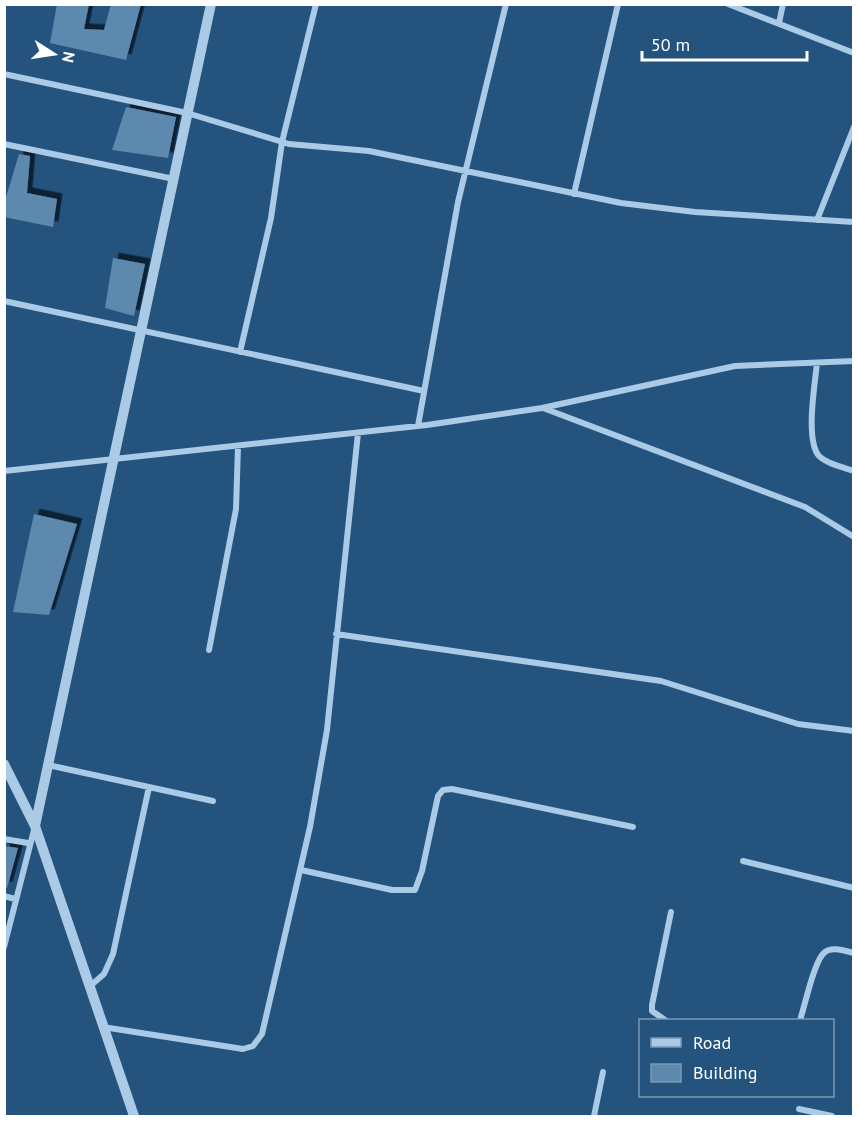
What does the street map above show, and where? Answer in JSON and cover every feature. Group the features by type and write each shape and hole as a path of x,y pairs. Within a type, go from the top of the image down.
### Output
{"street":[{"path":"4,947 28,843 35,826 211,4"},
{"path":"240,352 271,218 282,142 316,4"},
{"path":"418,426 464,173 506,4"},
{"path":"574,194 618,4"},
{"path":"728,4 854,53"},
{"path":"779,23 783,4"},
{"path":"4,74 187,113 282,142 369,151 464,173 621,203 695,212 854,222"},
{"path":"817,220 854,127"},
{"path":"4,144 174,178"},
{"path":"4,301 424,391"},
{"path":"4,471 418,426 542,408 735,366 854,361"},
{"path":"817,363 812,433 814,446 819,456 854,471"},
{"path":"542,408 805,507 854,537"},
{"path":"102,1026 243,1049 253,1046 262,1034 301,870 327,729 358,433"},
{"path":"209,650 236,509 238,446"},
{"path":"336,634 661,681 798,724 854,732"},
{"path":"4,764 35,826 88,987 134,1116"},
{"path":"48,765 213,801"},
{"path":"88,987 104,974 113,954 149,787"},
{"path":"301,870 392,890 415,890 423,871 438,796 443,790 452,789 633,826"},
{"path":"4,839 28,843"},
{"path":"743,861 854,888"},
{"path":"4,896 15,899"},
{"path":"664,1019 652,1011 652,1005 671,912"},
{"path":"800,1019 818,962 824,952 831,949 854,953"},
{"path":"594,1116 603,1072"},
{"path":"799,1109 832,1116"}],"building":[{"path":"57,4 89,4 84,29 104,30 111,4 141,4 126,60 50,43"},
{"path":"126,107 176,117 168,158 112,150"},
{"path":"19,154 30,156 27,193 57,199 53,227 4,217 4,204"},
{"path":"113,258 145,264 134,316 105,308"},
{"path":"34,514 77,524 49,615 13,612"},
{"path":"4,846 18,848 7,888 4,887"}]}
